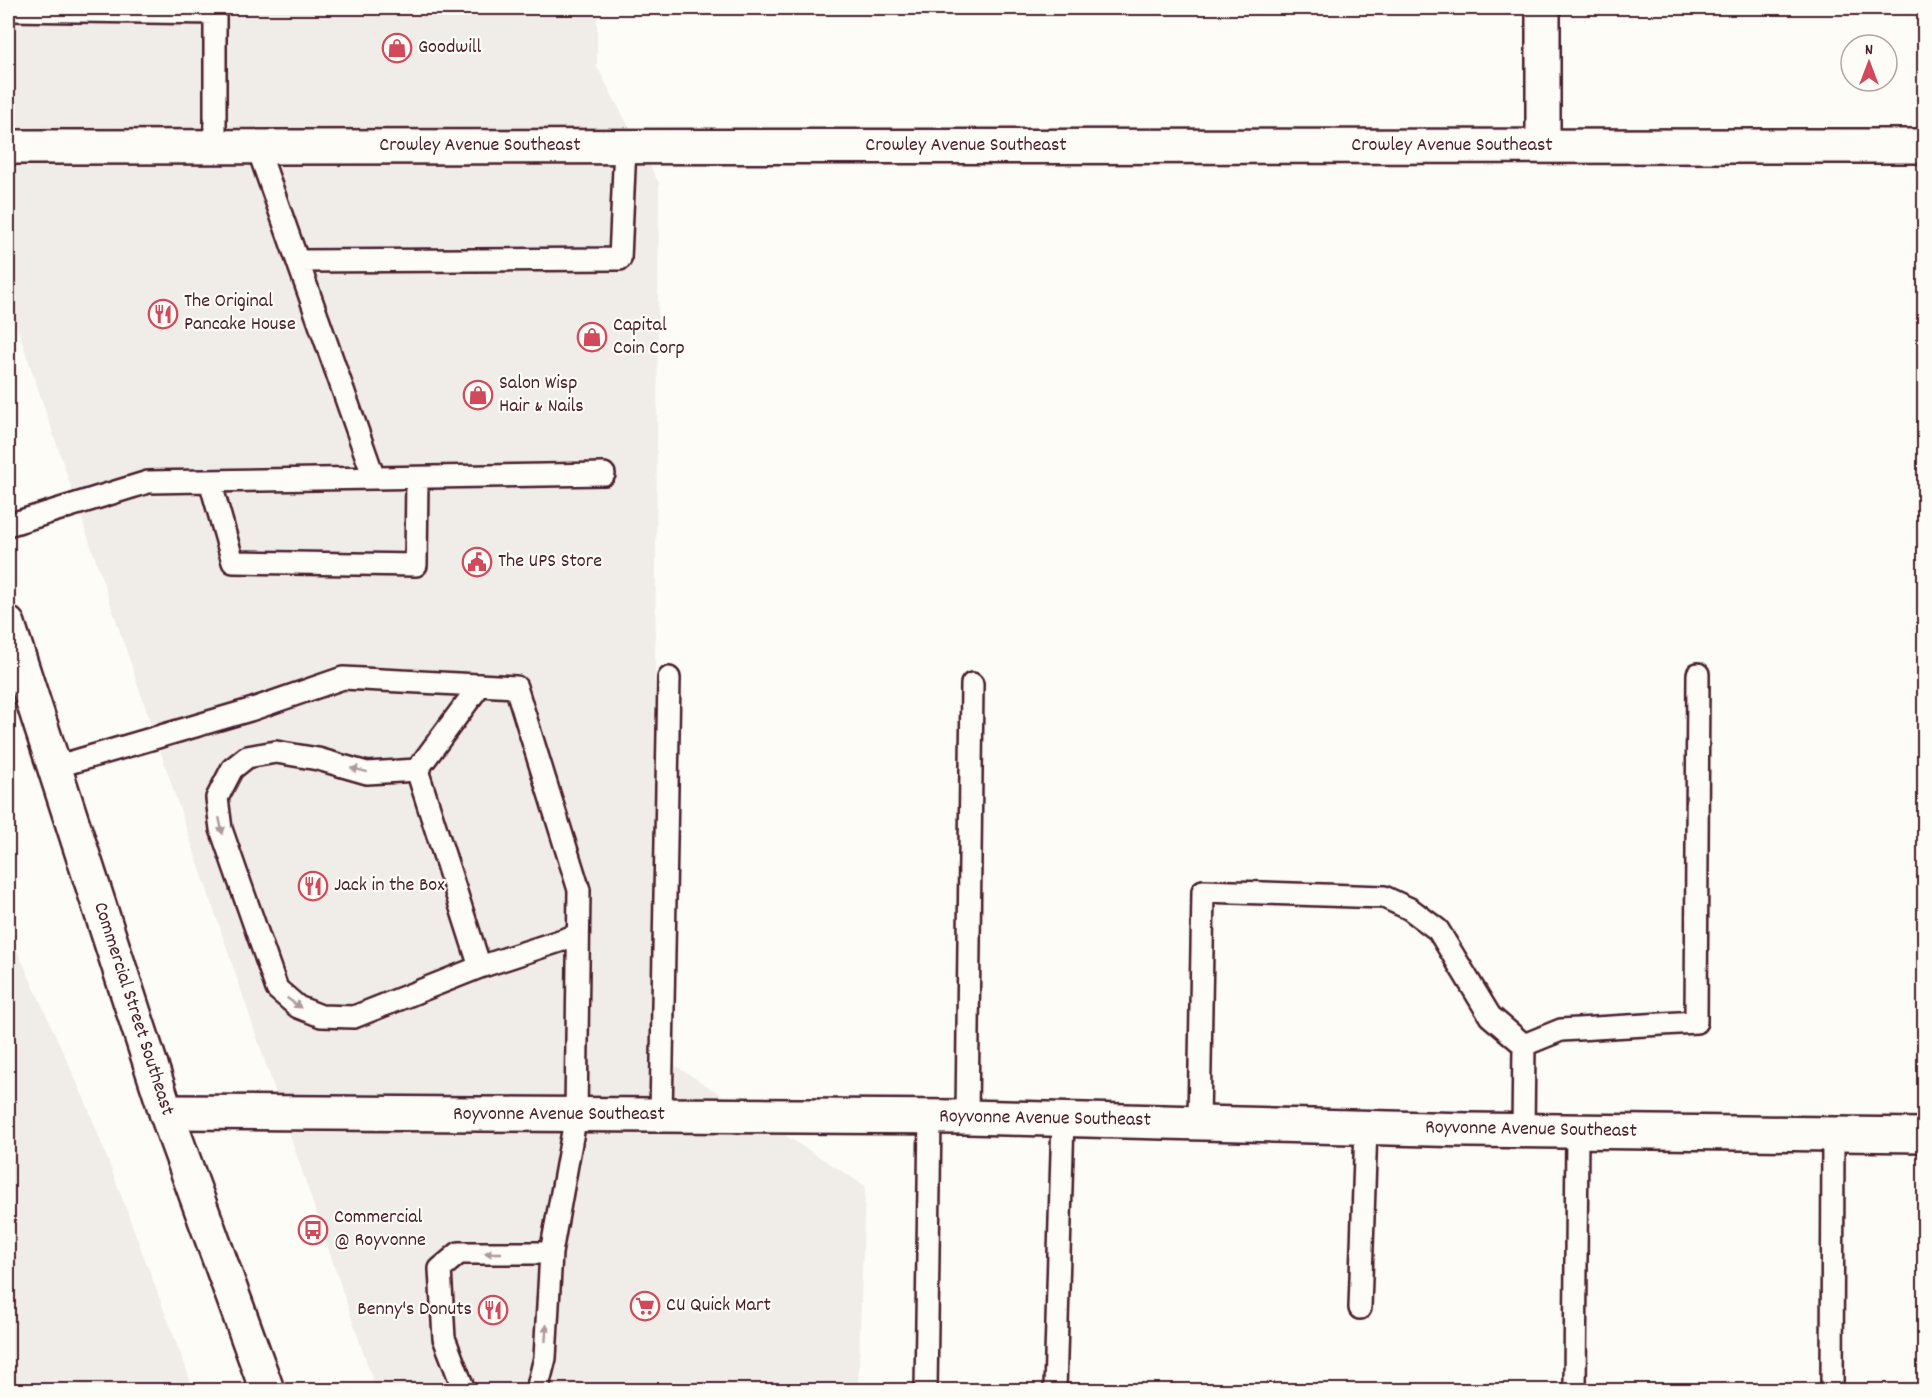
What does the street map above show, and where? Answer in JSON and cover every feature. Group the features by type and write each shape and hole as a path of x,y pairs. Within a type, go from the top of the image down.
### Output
{"street":[{"path":"1543,8 1543,146"},
{"name":"Crowley Avenue Southeast","path":"8,147 1924,146"},
{"name":"Commercial Street Southeast","path":"8,624 166,1112 267,1390"},
{"name":"Royvonne Avenue Southeast","path":"166,1112 967,1117 1523,1131 1924,1135"}],"lane":[{"path":"8,10 215,10 215,146"},
{"path":"257,146 374,478"},
{"path":"298,261 620,259 625,146"},
{"path":"8,525 148,482 604,474"},
{"path":"210,481 233,562 416,565 417,477"},
{"path":"1524,1045 1561,1030 1696,1022 1698,674"},
{"path":"55,767 250,710 343,678 516,687 579,890 576,1115 551,1252 545,1359 537,1390"},
{"path":"662,1115 669,678"},
{"path":"967,1117 972,684"},
{"path":"480,686 417,770 368,773 318,759 276,752 247,757 232,769 217,798 221,829 277,989 298,1007 321,1016 354,1017 480,968 578,935"},
{"path":"417,770 480,968"},
{"path":"1199,1122 1203,891 1384,897 1410,909 1438,930 1490,1016 1524,1045"},
{"path":"1523,1131 1524,1045"},
{"path":"926,1390 930,1117"},
{"path":"1055,1390 1063,1119"},
{"path":"1360,1308 1366,1127"},
{"path":"1575,1390 1577,1131"},
{"path":"1832,1390 1833,1134"},
{"path":"464,1390 444,1338 440,1269 459,1252 551,1252"}],"shaded area":[{"path":"8,8 597,8 597,67 659,183 652,1051 865,1186 858,1390 376,1390 8,300"},
{"path":"8,930 87,1105 194,1390 8,1390"}],"place":[{"name":"Goodwill","path":"397,48"},
{"name":"The Original Pancake House","path":"163,314"},
{"name":"Capital Coin Corp","path":"592,337"},
{"name":"Salon Wisp Hair & Nails","path":"478,395"},
{"name":"The UPS Store","path":"477,562"},
{"name":"Jack in the Box","path":"313,886"},
{"name":"Commercial @ Royvonne","path":"313,1230"},
{"name":"CU Quick Mart","path":"645,1306"},
{"name":"Benny's Donuts","path":"493,1310"}]}
